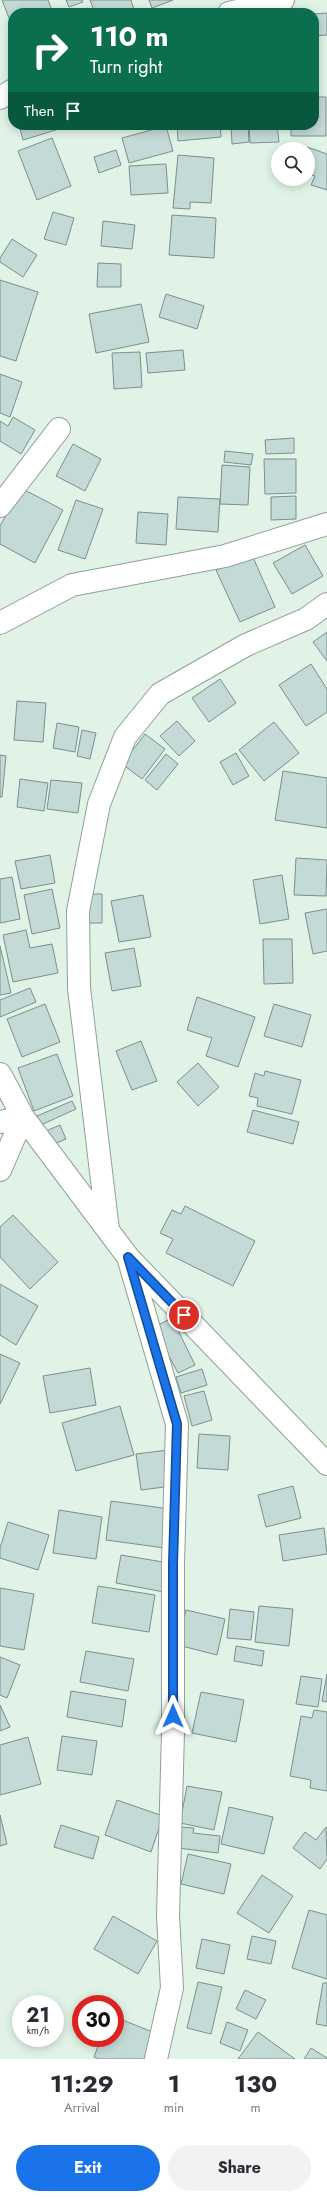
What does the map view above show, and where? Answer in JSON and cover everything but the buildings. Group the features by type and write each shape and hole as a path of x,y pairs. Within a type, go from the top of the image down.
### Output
{"street":[{"path":"249,8 283,0"},
{"path":"0,506 59,429"},
{"path":"0,623 72,585 225,556 327,524"},
{"path":"108,1230 79,988 78,911 99,804 125,737 160,694 246,644 306,619 327,604"},
{"path":"0,1074 23,1116 128,1257 327,1464"},
{"path":"0,1122 23,1116"},
{"path":"0,1170 23,1116"},
{"path":"128,1257 177,1424 173,1564 173,1732 168,1916 172,1988 156,2059"}],"route":[{"path":"173,1716 173,1564 177,1424 128,1257 184,1315"}]}
